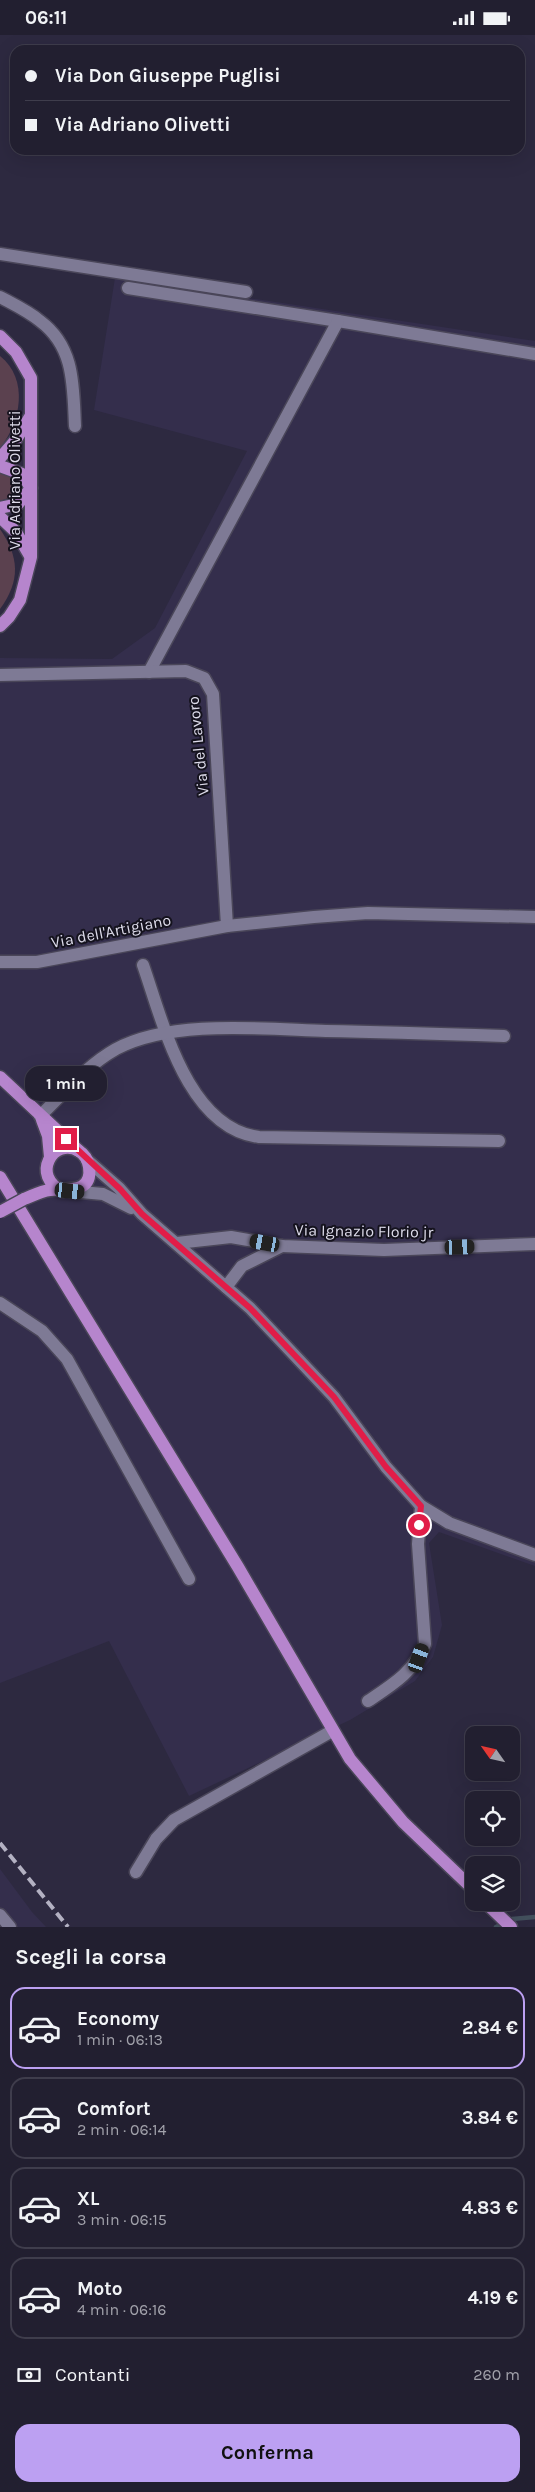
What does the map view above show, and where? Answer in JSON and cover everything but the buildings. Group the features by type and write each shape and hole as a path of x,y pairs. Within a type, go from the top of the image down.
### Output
{"main road":[{"name":"Via Adriano Olivetti","path":"0,336 16,352 31,378 31,557 20,600 10,617 0,626"},
{"path":"0,458 15,441 30,417"},
{"path":"0,466 22,474 30,488 18,504 0,508"},
{"path":"0,517 16,532 31,557"},
{"path":"0,1077 83,1155 89,1173 86,1180 77,1189 66,1191 50,1190 24,1199 0,1212"},
{"path":"40,1116 48,1136 48,1163 51,1183 66,1191"},
{"path":"24,1199 48,1163 60,1149 72,1149 83,1155"},
{"path":"0,1177 238,1567 350,1759 404,1822 465,1881"},
{"path":"494,1911 510,1927"}],"street":[{"path":"0,253 246,291"},
{"path":"128,288 535,354"},
{"path":"0,297 40,321 59,339 71,366 75,426"},
{"path":"149,672 338,321"},
{"name":"Via del Lavoro","path":"0,675 186,671 204,678 213,694 227,926"},
{"name":"Via dell'Artigiano","path":"0,962 37,962 227,926 368,913 535,917"},
{"path":"143,965 184,1074 207,1107 222,1122 247,1136 499,1141"},
{"path":"40,1116 82,1073 100,1059 118,1048 167,1033 221,1027 504,1036"},
{"path":"83,1155 120,1189 142,1214"},
{"path":"66,1191 102,1195 119,1200 142,1214 177,1243 250,1308 334,1397 386,1467 421,1506 449,1523 535,1555"},
{"name":"Via Ignazio Florio jr","path":"177,1243 231,1237 282,1246 384,1250 535,1244"},
{"path":"226,1287 242,1266 282,1246"},
{"path":"0,1303 42,1331 66,1359 189,1579"},
{"path":"368,1701 410,1670 419,1658 425,1643 418,1544 421,1506"},
{"path":"136,1872 156,1839 174,1820 332,1731"},
{"path":"0,1915 10,1927"}],"shaded area":[{"path":"115,278 535,341 535,1566 439,1532 429,1543 442,1625 433,1657 415,1681 350,1720 189,1796 109,1641 0,1683 0,658 112,659 155,628 247,451 94,410"},
{"path":"0,356 9,365 15,376 19,401 13,426 0,448"},
{"path":"0,471 16,480 14,496 0,501"},
{"path":"0,529 11,549 15,569 12,588 0,609"},
{"path":"0,1869 32,1912 46,1927 0,1927"}],"waterway":[{"path":"496,1927 512,1919 535,1917"}],"railway":[{"path":"0,1843 68,1927"}],"route":[{"path":"66,1139 120,1189 142,1214 250,1308 334,1397 386,1467 421,1506 419,1525"}]}
